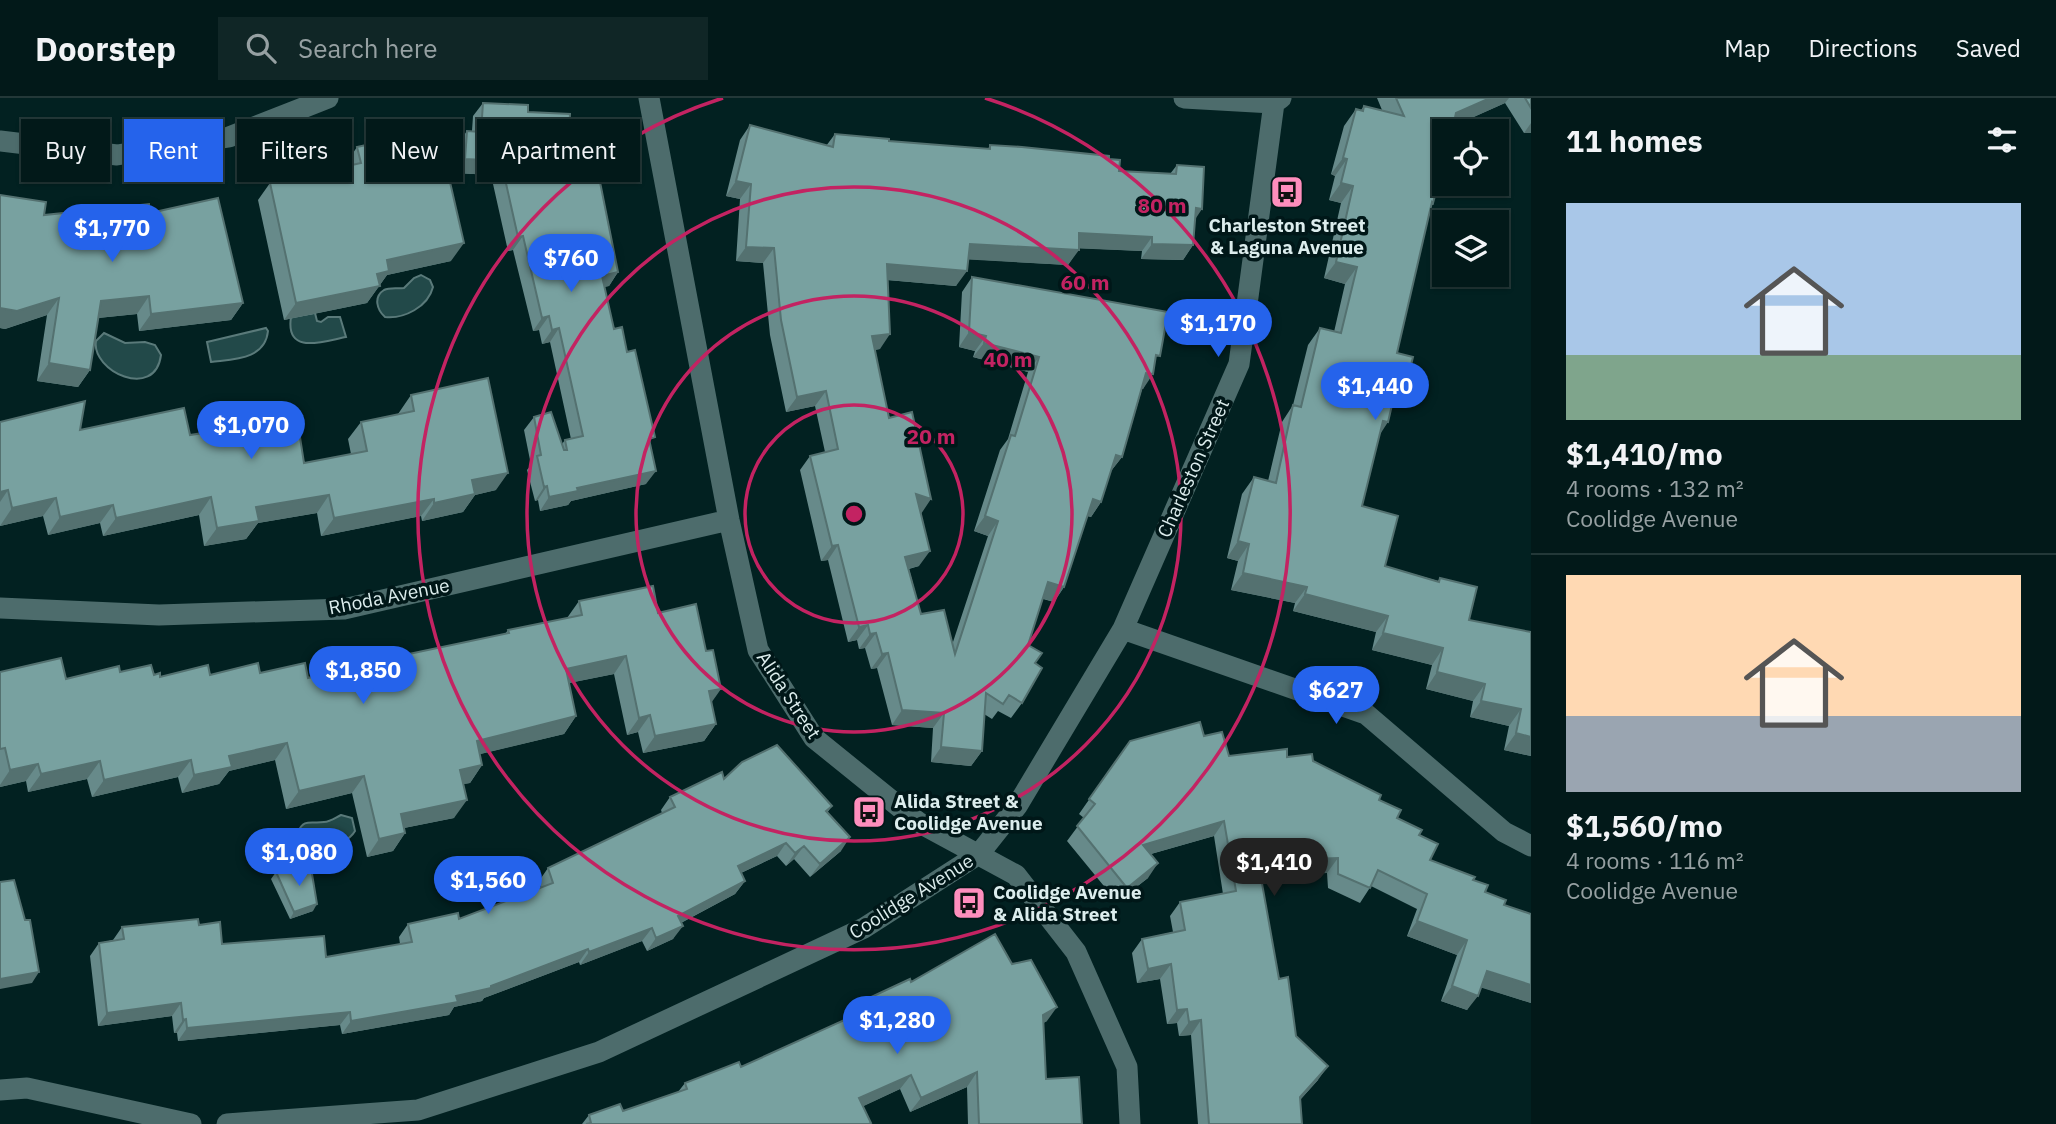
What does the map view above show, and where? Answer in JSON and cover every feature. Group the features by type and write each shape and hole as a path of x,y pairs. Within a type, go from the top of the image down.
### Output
{"street":[{"path":"0,141 117,155 229,137 328,98"},
{"name":"Alida Street","path":"649,98 729,520 758,650 814,738 918,822 1016,875 1076,952 1127,1068 1130,1124"},
{"path":"1184,98 1278,101"},
{"name":"Charleston Street","path":"1123,629 1239,364 1278,101"},
{"name":"Rhoda Avenue","path":"0,608 159,615 344,609 729,520"},
{"path":"1123,629 1366,714 1504,832 1531,845"},
{"name":"Coolidge Avenue","path":"227,1124 418,1110 599,1052 864,928 979,854 1017,806 1123,629"},
{"path":"0,1090 27,1088 191,1124"}],"water":[{"path":"421,275 430,280 433,287 421,306 407,314 385,317 377,303 378,296 384,290 404,288"},
{"path":"315,313 317,321 321,322 328,317 340,317 346,337 317,343 300,342 291,329 291,317"},
{"path":"266,328 266,341 254,353 238,359 211,362 207,342"},
{"path":"104,333 125,343 145,342 155,345 161,355 156,369 148,376 136,379 113,371 97,352 96,341"},
{"path":"341,815 352,818 355,831 343,842 316,848 301,840 298,832 303,825 308,822 328,821"}],"building":[{"path":"1396,98 1490,98 1456,113 1455,119 1432,119 1432,196 1435,196 1397,353 1413,357 1405,390 1396,388 1388,422 1383,421 1362,506 1398,516 1385,566 1439,582 1440,578 1477,587 1469,620 1531,632 1531,737 1516,733 1521,709 1481,701 1485,684 1437,672 1443,648 1383,633 1388,616 1305,594 1307,587 1243,573 1249,544 1238,541 1254,477 1276,483 1293,405 1301,407 1320,328 1341,333 1357,267 1336,262 1353,186 1341,183 1347,159 1343,158 1356,109 1363,111 1364,106 1404,116"},
{"path":"483,103 528,105 528,112 570,114 570,119 482,119"},
{"path":"750,125 833,147 835,134 889,141 990,149 990,145 1022,147 1109,156 1109,159 1120,160 1119,171 1176,174 1177,165 1204,167 1202,209 1196,208 1193,245 1152,244 1152,237 1079,233 1079,250 970,244 967,271 887,264 890,334 872,336 889,418 912,412 931,499 916,494 930,551 905,557 921,614 944,610 955,654 998,521 985,516 1011,435 1015,436 1039,357 984,343 986,336 969,332 972,277 1168,312 1160,356 1156,355 1153,374 1146,373 1122,457 1116,455 1101,502 1093,499 1064,587 1048,582 1028,645 1042,653 1035,663 1042,668 1022,703 1009,695 1003,704 986,693 982,751 941,747 944,713 902,710 888,653 882,654 876,633 870,634 868,625 859,627 838,545 832,546 810,456 838,449 826,391 797,397 781,320 774,248 746,247 751,184 736,181"},
{"path":"467,131 477,132 477,160 465,159"},
{"path":"366,145 366,182 450,182 464,243 387,260 389,271 377,274 380,286 296,303 270,183 352,182 352,165 361,163 357,147"},
{"path":"506,182 600,182 618,272 602,276 614,329 622,327 627,352 635,350 655,437 649,439 656,471 577,488 578,491 549,497 537,456 541,455 534,417 551,412 564,450 567,450 565,440 583,436 559,328 552,330 549,316 542,318 523,236 518,237"},
{"path":"0,195 46,202 44,215 149,204 150,213 218,198 243,303 151,314 149,296 101,301 90,370 49,363 59,298 17,311 0,308"},
{"path":"488,378 508,473 472,480 475,494 334,518 329,495 256,507 259,521 217,528 211,497 116,518 113,505 60,517 56,498 12,508 8,490 0,492 0,422 85,401 80,430 184,408 190,435 259,424 261,437 299,431 304,463 367,451 361,422 414,411 411,395"},
{"path":"653,586 658,613 696,604 706,651 713,650 721,689 709,691 716,724 655,736 650,715 639,718 626,656 566,669 576,716 477,741 482,765 460,770 467,800 401,814 405,833 379,839 364,776 299,791 287,743 229,756 232,767 194,775 191,760 104,780 100,761 41,774 38,764 10,770 5,748 0,749 0,672 61,658 66,679 119,666 120,672 151,665 154,675 160,673 160,677 208,665 210,675 258,663 260,673 305,663 308,678 582,615 579,601"},
{"path":"1200,722 1204,736 1222,732 1229,756 1287,749 1287,757 1312,754 1313,761 1381,795 1379,800 1401,810 1397,818 1422,830 1419,835 1438,844 1430,860 1475,877 1473,880 1488,885 1485,892 1506,900 1504,905 1531,914 1531,985 1487,971 1478,996 1452,986 1467,940 1417,921 1427,894 1378,870 1370,888 1338,874 1338,858 1258,861 1279,979 1288,977 1296,1036 1328,1066 1300,1097 1302,1124 1209,1124 1201,1020 1189,1022 1187,1009 1177,1010 1171,964 1148,969 1142,939 1185,930 1180,902 1236,891 1224,821 1143,845 1158,863 1127,888 1077,826 1095,804 1089,799 1130,741"},
{"path":"777,745 832,806 826,811 850,837 820,864 804,846 795,853 786,843 738,866 745,881 678,916 683,926 656,938 652,928 589,952 588,949 491,988 456,996 458,1002 351,1021 350,1012 187,1028 181,1003 107,1013 99,943 124,939 122,927 198,919 199,925 220,922 222,944 324,936 326,957 412,942 408,924 458,913 459,919 553,883 548,868 675,807 670,797 722,772 724,779 742,762"},
{"path":"311,868 317,904 294,912 276,872"},
{"path":"14,880 25,920 30,920 39,972 0,979 0,882"},
{"path":"995,934 1012,964 1031,960 1057,1007 1043,1015 1046,1079 1079,1077 1082,1124 979,1124 977,1072 921,1098 911,1075 859,1098 871,1123 869,1124 586,1124 591,1123 589,1115 620,1104 623,1111 687,1089 685,1083 739,1062 741,1067 873,1007 869,998 910,979 911,982"}],"place":[{"name":"Charleston Street & Laguna Avenue","path":"1287,192"},
{"name":"Alida Street & Coolidge Avenue","path":"869,812"},
{"name":"Coolidge Avenue & Alida Street","path":"969,903"}]}
